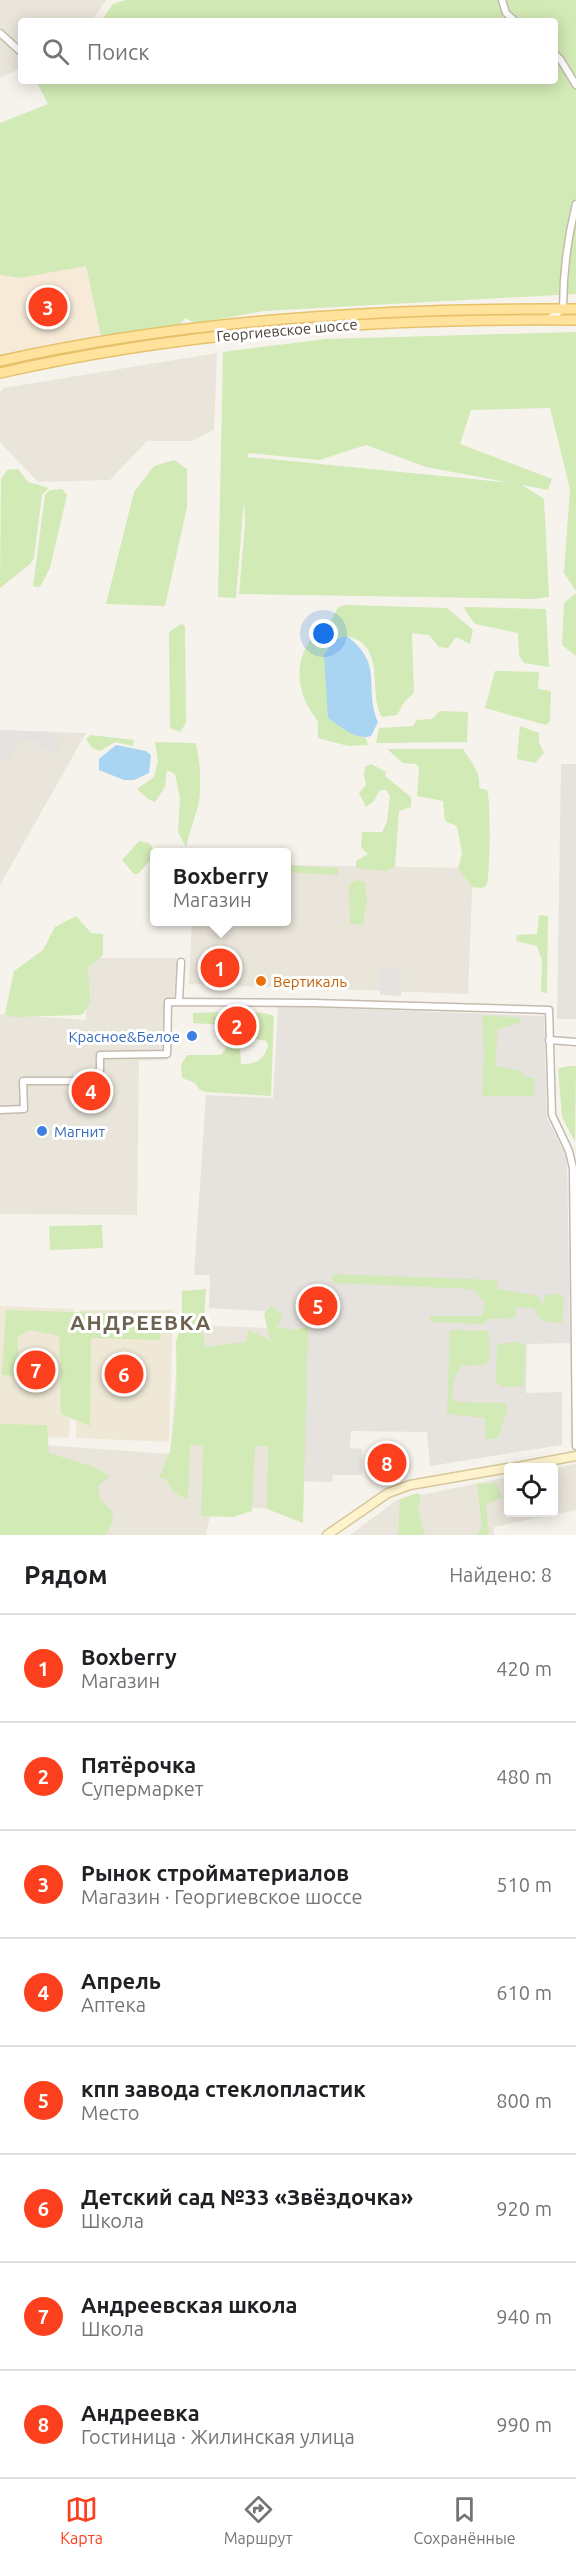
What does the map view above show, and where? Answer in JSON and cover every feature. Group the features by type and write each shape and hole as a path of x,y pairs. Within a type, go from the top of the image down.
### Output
{"main road":[{"name":"Георгиевское шоссе","path":"0,362 128,339 244,323 432,310 576,309"},
{"name":"Георгиевское шоссе","path":"0,373 156,344 281,330 427,320 576,320"},
{"path":"538,1463 576,1456"},
{"path":"327,1535 388,1493 410,1485 504,1469"}],"street":[{"path":"502,0 506,13 512,18"},
{"path":"0,33 18,49"},
{"path":"558,57 576,85"},
{"path":"548,319 563,309 563,273 568,236 576,204"},
{"path":"179,1001 181,962"},
{"path":"0,1110 24,1109 23,1081 89,1081 100,1070 100,1055 167,1054 168,1002 549,1010 552,1115 573,1168 576,1446"},
{"path":"549,1040 576,1042"}],"shaded area":[{"path":"0,0 106,0 94,18 18,18 18,69 0,78"},
{"path":"86,266 101,336 0,356 0,275 20,278"},
{"path":"217,353 214,430 192,441 147,441 110,480 38,482 0,442 0,392 4,388"},
{"path":"0,730 86,733 0,885"},
{"path":"0,730 54,732 54,737 62,741 56,754 38,745 39,741 20,741 9,760 0,759"},
{"path":"561,764 576,764 576,1019 557,1019"},
{"path":"291,865 473,868 468,994 189,984 192,926 291,926"},
{"path":"86,958 178,958 167,1060 139,1061 137,1215 0,1214 0,1014 86,1020"},
{"path":"380,968 401,969 401,996 380,995"},
{"path":"278,1006 544,1016 547,1118 567,1158 570,1343 527,1344 526,1393 562,1392 562,1445 430,1466 427,1432 351,1431 350,1448 362,1449 362,1475 333,1475 332,1482 295,1481 278,1339 278,1312 209,1308 210,1275 194,1275 206,1095 273,1098"},
{"path":"0,1306 74,1309 69,1438 0,1436"},
{"path":"79,1310 173,1310 169,1442 76,1438"},
{"path":"180,1325 304,1329 300,1510 212,1506 206,1535 0,1535 0,1442 170,1454"},
{"path":"576,1464 576,1510 558,1514 558,1467"},
{"path":"504,1478 504,1517 542,1517 494,1527 494,1535 350,1535 397,1500"}],"green space":[{"path":"126,0 576,0 576,294 264,311 202,322 193,322 185,318 180,324 101,336 86,266 20,278 0,275 0,123 48,104 38,84 558,84 558,18 103,18 113,4"},
{"path":"488,313 488,315 359,321 0,369 0,367 60,354 242,328 365,318"},
{"path":"576,332 576,591 564,573 570,489 550,408 471,410 460,444 552,479 548,490 522,485 544,499 549,597 534,599 239,594 245,523 244,500 236,598 218,597 223,352 326,339","holes":["366,445 426,467 512,483 248,457 248,453 319,460"]},
{"path":"174,460 187,469 187,507 165,606 106,604 134,492 154,466"},
{"path":"18,469 28,482 49,488 42,495 34,558 30,564 0,588 1,479 7,470"},
{"path":"62,489 67,495 50,568 40,587 33,586 45,495 50,490"},
{"path":"576,593 576,656 562,645 564,603"},
{"path":"346,605 447,608 473,630 470,644 456,637 448,648 439,647 429,635 412,633 414,693 405,701 397,715 382,717 376,695 372,659 368,649 360,641 347,636 352,734 366,738 368,745 348,746 318,738 318,721 306,702 300,681 301,659 311,639 328,625 338,607"},
{"path":"465,607 546,609 549,667 524,663 519,655 518,633 475,624"},
{"path":"181,624 185,626 186,723 180,732 170,728 169,632"},
{"path":"495,671 539,672 538,689 551,691 550,721 546,725 485,708"},
{"path":"440,711 468,712 467,742 376,743 379,728 413,726 417,720 432,719"},
{"path":"520,726 539,733 539,742 544,753 535,763 517,759"},
{"path":"91,735 134,740 133,746 115,742 100,751 92,748 86,739"},
{"path":"155,742 195,743 197,749 200,766 200,796 186,847 178,832 180,798 175,774 167,770 165,787 155,802 137,789 154,777 158,762"},
{"path":"387,749 463,749 477,772 479,788 487,790 490,836 487,885 482,888 472,887 458,868 462,854 457,826 445,821 443,801 417,796 419,768 416,764 403,763"},
{"path":"371,764 386,772 385,776 411,797 411,807 399,811 395,867 386,871 356,868 356,861 368,854 361,847 362,832 382,832 387,822 390,796 386,790 380,790 373,802 366,807 359,793 366,785 365,767"},
{"path":"139,841 149,843 153,848 150,848 150,860 138,874 134,874 122,860"},
{"path":"291,865 338,868 338,875 291,872"},
{"path":"356,880 365,882 367,899 363,925 350,924 349,885"},
{"path":"539,915 548,916 547,994 541,991 542,960 537,946 516,941 517,935 537,934"},
{"path":"76,916 91,933 103,934 103,955 88,967 90,1003 82,1015 12,1017 5,1014 14,971 43,950 55,927"},
{"path":"223,1012 222,1025 193,1023 193,1013"},
{"path":"245,1012 274,1016 271,1096 205,1092 195,1083 182,1078 181,1065 187,1055 221,1055 227,1046 240,1045 241,1064 251,1064 261,1058 268,1046 266,1041 246,1037"},
{"path":"482,1015 521,1018 519,1023 497,1030 496,1066 520,1071 523,1075 535,1079 534,1096 482,1096 484,1054"},
{"path":"576,1066 575,1142 562,1117 558,1069"},
{"path":"102,1225 103,1248 50,1250 49,1226"},
{"path":"332,1274 496,1280 498,1289 538,1296 543,1305 546,1295 559,1294 564,1298 562,1323 542,1321 533,1308 516,1307 515,1318 488,1319 484,1324 430,1322 430,1316 482,1316 485,1303 473,1289 333,1283"},
{"path":"206,1289 203,1332 205,1347 246,1342 248,1330 270,1340 264,1314 271,1305 283,1316 277,1327 290,1330 308,1327 303,1523 267,1509 268,1446 255,1446 252,1511 233,1517 201,1516 203,1445 190,1445 188,1499 174,1493 166,1479 159,1478 170,1451 174,1423 177,1393 176,1341 182,1325 182,1291"},
{"path":"6,1310 161,1315 160,1340 91,1338 90,1426 61,1414 59,1336 30,1330 17,1337 19,1358 53,1361 54,1378 2,1375"},
{"path":"450,1330 488,1331 490,1355 486,1365 461,1366 453,1381 452,1397 457,1402 505,1403 508,1409 497,1439 485,1439 485,1418 447,1414"},
{"path":"517,1342 525,1345 524,1386 504,1387 496,1383 497,1344"},
{"path":"0,1424 47,1425 49,1453 91,1466 110,1476 98,1486 100,1499 112,1511 113,1520 106,1535 0,1535"},
{"path":"496,1483 502,1497 486,1505 489,1535 476,1535 482,1528 477,1484"},
{"path":"418,1493 421,1496 418,1509 425,1535 398,1535 400,1499"}],"water":[{"path":"347,636 359,647 370,667 372,697 378,722 371,736 354,735 328,718 324,655 334,640"},
{"path":"116,745 146,751 151,755 149,773 134,780 124,780 99,770 99,759"}],"place":[{"name":"Рынок стройматериалов","path":"48,307"},
{"name":"Boxberry","path":"220,968"},
{"name":"Вертикаль","path":"261,981"},
{"name":"Пятёрочка","path":"237,1026"},
{"name":"Красное&Белое","path":"192,1036"},
{"name":"Апрель","path":"91,1091"},
{"name":"Магнит","path":"42,1131"},
{"name":"кпп завода стеклопластик","path":"318,1306"},
{"name":"Андреевская школа","path":"36,1370"},
{"name":"Детский сад №33 «Звёздочка»","path":"124,1374"},
{"name":"Андреевка","path":"387,1463"}],"district":[{"name":"АНДРЕЕВКА","path":"141,1322"}]}
